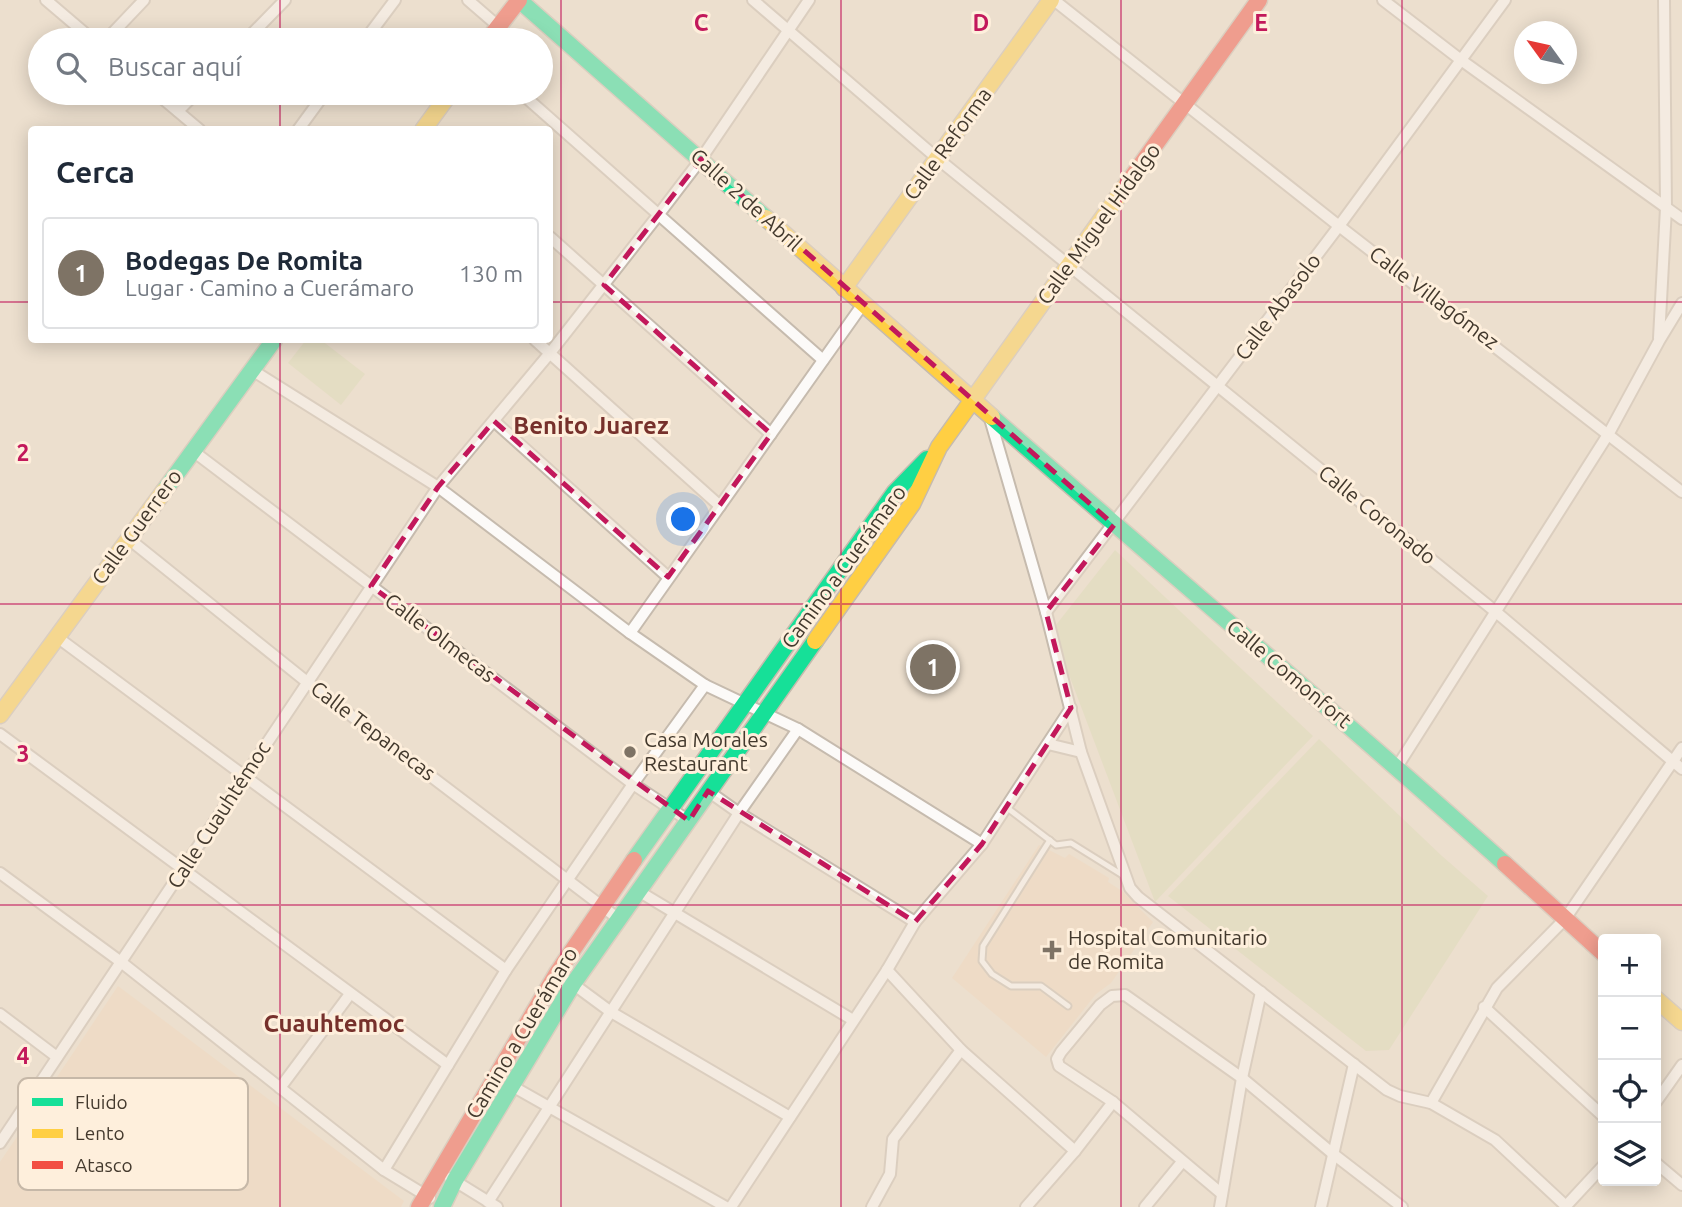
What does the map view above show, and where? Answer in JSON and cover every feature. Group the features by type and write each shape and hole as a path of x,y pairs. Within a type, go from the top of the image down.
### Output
{"street":[{"path":"46,0 79,28"},
{"path":"117,28 144,0"},
{"path":"258,28 285,0"},
{"path":"374,28 395,0"},
{"path":"468,0 498,26 519,0"},
{"name":"Calle 2 de Abril","path":"519,0 551,28"},
{"name":"Calle Coronado","path":"753,0 938,159 1219,385 1678,765"},
{"name":"Calle Cuauhtémoc","path":"43,1078 438,488 550,353 659,215 701,159 809,0"},
{"name":"Calle Villagómez","path":"1052,0 1682,492"},
{"name":"Calle Reforma","path":"844,288 1052,0"},
{"name":"Calle Miguel Hidalgo","path":"939,447 1259,0"},
{"path":"1383,0 1461,60 1682,219"},
{"name":"Calle Abasolo","path":"1046,612 1339,226 1505,0"},
{"path":"1658,341 1666,208 1664,0"},
{"name":"Calle 2 de Abril","path":"553,30 972,400"},
{"path":"171,105 195,126"},
{"path":"178,111 184,105"},
{"path":"301,126 316,105"},
{"path":"427,126 442,105"},
{"path":"535,105 823,360"},
{"path":"553,240 771,434"},
{"path":"1397,767 1609,433 1658,341 1682,303"},
{"path":"630,634 863,304"},
{"name":"Calle Guerrero","path":"0,715 272,343"},
{"path":"538,343 720,506"},
{"path":"252,370 438,488 630,634 705,685 798,729 982,844"},
{"name":"Calle Comonfort","path":"972,400 1397,767 1598,949"},
{"path":"989,415 1046,612 1081,752 1128,883 1138,897 1387,1090 1431,1103 1495,1140 1566,1207 1598,1172"},
{"path":"494,421 668,577"},
{"name":"Camino a Cuerámaro","path":"422,1201 557,973 602,905 895,492 939,447"},
{"name":"Camino a Cuerámaro","path":"442,1206 573,984 912,503 939,447"},
{"name":"Calle Olmecas","path":"193,451 633,784 689,821"},
{"name":"Calle Tepanecas","path":"129,538 307,682 620,920"},
{"path":"57,637 506,970"},
{"path":"384,1170 506,970 633,784 705,685"},
{"path":"731,1207 887,970 915,922 982,844 1071,708"},
{"path":"439,1172 493,1204 611,1012 739,813 798,729"},
{"path":"0,734 448,1065"},
{"path":"1048,744 1081,752"},
{"path":"1431,1103 1456,1063 1484,1007 1511,972 1565,919 1678,765 1682,748"},
{"path":"708,791 915,922"},
{"path":"0,873 121,962 422,1201 442,1206"},
{"path":"640,891 853,1020"},
{"path":"887,970 961,1050 1075,1151"},
{"path":"557,973 611,1012 790,1117"},
{"path":"1221,1203 1242,1078 1261,992"},
{"path":"281,1088 350,994"},
{"path":"1221,1203 1182,1162 1113,1102 1059,1066 1057,1059 1100,1005 1112,996 1125,995 1242,1078 1402,1207"},
{"path":"1661,1003 1682,1022"},
{"path":"1484,1007 1598,1111"},
{"path":"0,1014 57,1057"},
{"path":"872,1207 890,1174 893,1139 961,1050"},
{"path":"1321,1207 1354,1064"},
{"path":"1661,1095 1682,1065"},
{"path":"512,1086 726,1207"},
{"path":"1026,1207 1113,1102"},
{"name":"Calle Cuauhtémoc","path":"0,1143 18,1116"},
{"path":"1145,1207 1182,1162"},
{"path":"1661,1167 1682,1185"}],"lane":[{"path":"1006,807 1056,845 1071,843 1128,883"},
{"path":"1050,840 982,946 982,961 992,974 1011,986 1041,986 1068,1006"}],"highlighted area":[{"path":"701,159 1114,525 1046,612 1071,708 982,844 915,922 708,791 689,821 371,586 438,487 494,421 668,577 771,434 604,285"}],"shaded area":[{"name":"Hospital Comunitario de Romita","path":"1039,845 1065,858 1069,854 1109,878 1108,882 1122,891 1153,922 1111,983 1096,994 1046,1057 952,978"},
{"path":"118,986 240,1078 56,1078"},
{"path":"248,1084 404,1201 401,1207 0,1207 0,1162 18,1135 18,1190 248,1190"}],"green space":[{"path":"304,343 325,343 365,374 341,405 288,363"},
{"path":"1115,550 1313,736 1155,902 1052,630"},
{"path":"1319,739 1488,896 1389,1050 1366,1051 1168,896"}],"traffic: fast":[{"path":"519,0 551,28"},
{"path":"553,30 766,218"},
{"path":"164,491 272,343"},
{"path":"992,417 1505,864"},
{"path":"634,860 895,492 927,459"},
{"path":"442,1207 455,1180 573,984 815,641"}],"traffic: slow":[{"path":"844,288 1051,0"},
{"path":"426,126 441,105"},
{"path":"815,641 912,504 939,447 1127,184"},
{"path":"766,218 992,417"},
{"path":"0,715 164,491"},
{"path":"1661,1003 1682,1022"}],"traffic: jam":[{"path":"497,28 519,0"},
{"path":"1127,184 1259,0"},
{"path":"419,1207 557,973 634,860"},
{"path":"1505,864 1598,948"}],"place":[{"name":"Bodegas De Romita","path":"933,667"},
{"name":"Casa Morales Restaurant","path":"630,752"},
{"name":"Hospital Comunitario de Romita","path":"1052,950"}],"district":[{"name":"Benito Juarez","path":"591,426"},
{"name":"Cuauhtemoc","path":"334,1024"}]}
